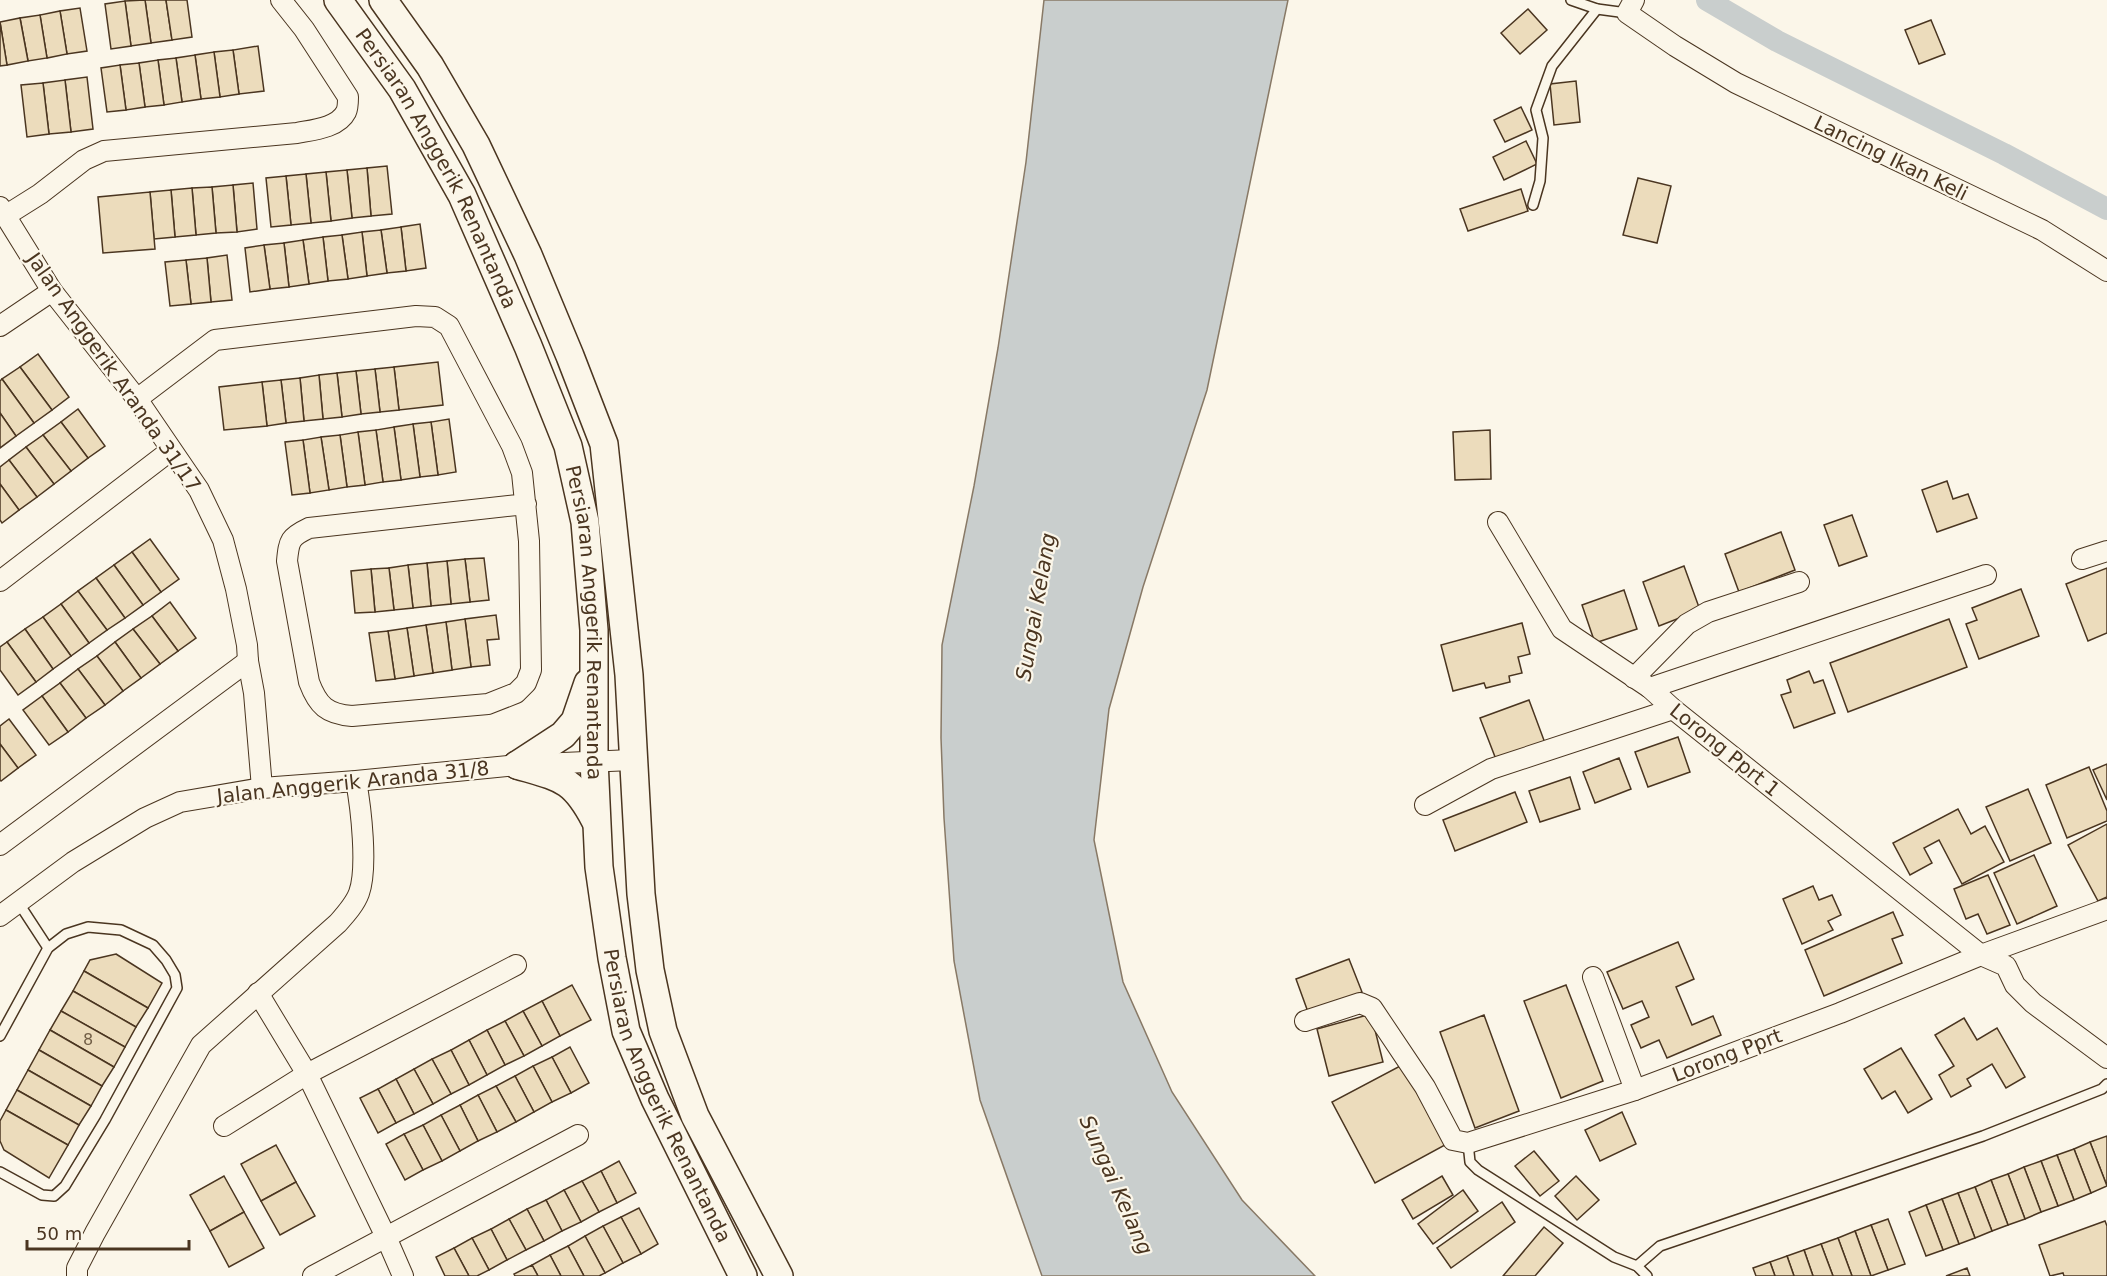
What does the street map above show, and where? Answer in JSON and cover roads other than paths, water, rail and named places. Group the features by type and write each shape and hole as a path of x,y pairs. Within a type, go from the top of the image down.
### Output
{"main road":[{"name":"Persiaran Anggerik Renantanda","path":"338,0 402,88 462,195 528,346 568,446 585,522 595,661 594,760 599,867 612,958 626,1031 655,1099 743,1276"},
{"name":"Persiaran Anggerik Renantanda","path":"383,0 430,66 476,145 528,255 604,444 629,675 641,894 650,970 663,1030 695,1116 779,1276"},
{"path":"517,765 563,735 575,721 595,661"},
{"path":"517,765 568,782 583,798 596,822"}],"street":[{"path":"3,212 40,194 84,160 104,151 297,133 325,127 338,120 346,112 348,97 304,29 280,0"},
{"name":"Lancing Ikan Keli","path":"1631,7 1675,46 1736,83 2042,230 2107,271"},
{"name":"Jalan Anggerik Aranda 31/17","path":"3,212 52,291 137,399 199,490 223,540 247,645 254,693 262,788"},
{"path":"0,326 52,291"},
{"path":"137,399 215,340 417,316 435,317 449,327 512,446 522,473 526,504 529,541 531,670 526,683 516,693 488,704 352,716 337,714 316,699 309,682 287,561 288,544 295,535 309,528 526,504"},
{"path":"0,581 171,451"},
{"name":"Lorong Pprt 1","path":"1498,522 1562,629 1642,683 1981,955 2006,966 2015,986 2033,1003 2107,1058"},
{"path":"2082,559 2107,551"},
{"path":"1642,683 1986,575"},
{"path":"1642,683 1687,624 1708,612 1799,582"},
{"path":"0,845 248,661"},
{"path":"1425,805 1491,769 1673,709"},
{"name":"Jalan Anggerik Aranda 31/8","path":"0,916 73,862 145,818 180,802 262,788 356,782 517,765 632,760"},
{"path":"76,1276 77,1268 95,1233 201,1045 338,923 351,908 364,876 356,782"},
{"name":"Lorong Pprt","path":"1468,1143 1635,1090 1840,1013 1981,955 2107,909"},
{"path":"224,1126 307,1074 516,965"},
{"path":"1593,977 1635,1090"},
{"path":"258,993 307,1074 403,1276"},
{"path":"1305,1021 1360,1003 1372,1008 1425,1087 1453,1140 1468,1143"},
{"path":"314,1276 578,1135"}],"lane":[{"path":"1571,0 1596,9 1631,7"},
{"path":"1533,205 1540,182 1543,138 1536,110 1552,66 1596,9"},
{"path":"18,902 48,948"},
{"path":"0,1036 48,948 66,934 88,927 121,930 153,945 175,975 177,988 105,1120 65,1185 54,1196 42,1195 0,1172"},
{"path":"1637,1266 1660,1246 1983,1136 2102,1089 2107,1084"},
{"path":"1468,1143 1470,1162 1478,1170 1614,1257 1637,1266 1647,1276"}],"water":[{"name":"Sungai Kelang","path":"1044,0 1288,0 1207,390 1143,587 1109,709 1094,840 1123,982 1172,1092 1242,1200 1315,1276 1042,1276 980,1100 954,961 944,818 941,738 942,645 974,486 998,348 1026,162"}],"waterway":[{"path":"1707,0 1777,41 2004,154 2107,209"}]}
